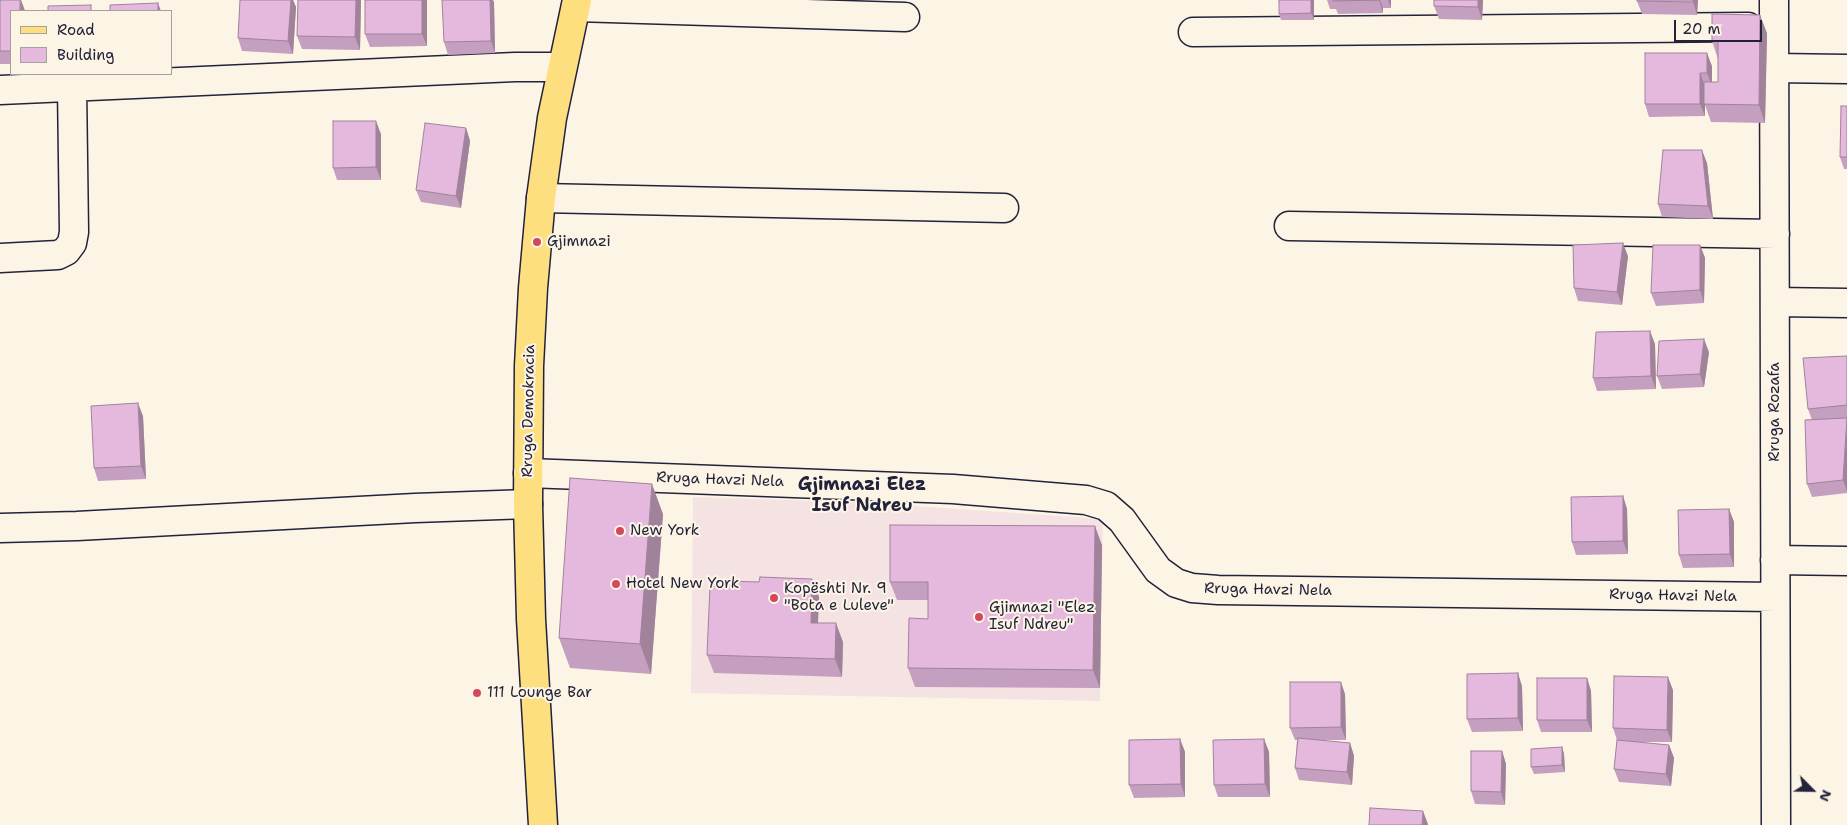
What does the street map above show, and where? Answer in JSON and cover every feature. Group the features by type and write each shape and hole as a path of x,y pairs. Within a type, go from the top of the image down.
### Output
{"main road":[{"name":"Rruga Demokracia","path":"543,825 530,619 528,366 532,288 540,198 562,67 577,4"}],"street":[{"path":"577,4 904,18"},
{"path":"1192,32 1774,13"},
{"name":"Rruga Rozafa","path":"1774,13 1776,825"},
{"path":"0,90 515,67 562,67"},
{"path":"1775,68 1847,69"},
{"path":"0,258 58,255 66,251 72,243 74,232 72,87"},
{"path":"540,198 1004,208"},
{"path":"1289,226 1775,234"},
{"path":"1775,302 1847,303"},
{"name":"Rruga Havzi Nela","path":"528,473 953,489 1086,500 1106,506 1122,520 1158,570 1176,583 1192,588 1218,590 1775,597"},
{"path":"0,528 96,526 415,508 528,504"},
{"path":"1775,560 1847,561"}],"shaded area":[{"path":"693,497 858,502 1103,519 1100,701 691,693"}],"building":[{"path":"0,0 20,0 20,10 10,10 10,51 0,51"},
{"path":"240,0 291,0 288,41 238,38"},
{"path":"298,0 356,0 355,37 297,36"},
{"path":"365,0 422,0 422,34 365,34"},
{"path":"442,0 490,0 491,41 444,42"},
{"path":"1279,0 1311,0 1311,13 1279,14"},
{"path":"1333,0 1379,0 1333,1"},
{"path":"1434,0 1478,0 1478,7 1434,6"},
{"path":"1693,0 1693,2 1637,1"},
{"path":"158,3 158,10 110,10 110,5"},
{"path":"91,5 91,10 48,10 48,6"},
{"path":"1712,14 1760,15 1759,105 1704,104 1704,82 1718,82 1718,41 1712,41"},
{"path":"1645,53 1707,53 1707,73 1700,73 1700,104 1645,104"},
{"path":"1841,106 1847,106 1847,157 1840,157"},
{"path":"333,121 376,121 376,167 333,168"},
{"path":"425,123 466,128 456,196 416,190"},
{"path":"1663,150 1702,150 1708,206 1658,204"},
{"path":"1623,243 1617,292 1574,288 1573,245"},
{"path":"1653,245 1700,245 1700,290 1651,293"},
{"path":"1650,331 1651,376 1593,378 1596,332"},
{"path":"1704,339 1700,374 1657,376 1659,341"},
{"path":"1847,356 1847,405 1808,409 1803,358"},
{"path":"138,403 141,466 94,468 91,406"},
{"path":"1847,418 1843,480 1807,484 1805,420"},
{"path":"570,478 652,484 640,644 559,638"},
{"path":"1623,496 1623,541 1572,542 1571,497"},
{"path":"1729,509 1730,554 1679,555 1678,510"},
{"path":"890,525 1095,526 1093,670 908,668 909,618 928,619 928,582 890,582"},
{"path":"760,577 812,579 811,623 836,623 835,659 707,655 710,586 727,587 727,581 759,582"},
{"path":"1518,673 1518,718 1467,719 1467,674"},
{"path":"1614,676 1668,677 1667,730 1613,728"},
{"path":"1537,678 1587,678 1587,720 1537,720"},
{"path":"1290,682 1341,682 1341,727 1290,728"},
{"path":"1298,738 1350,743 1347,772 1295,768"},
{"path":"1180,739 1181,784 1129,785 1129,740"},
{"path":"1264,739 1265,784 1214,785 1213,740"},
{"path":"1617,740 1669,745 1666,774 1614,769"},
{"path":"1562,747 1562,765 1531,767 1531,749"},
{"path":"1471,751 1502,751 1501,792 1471,791"},
{"path":"1370,808 1423,811 1422,825 1369,825"}],"place":[{"name":"Gjimnazi","path":"537,242"},
{"name":"New York","path":"620,531"},
{"name":"Hotel New York","path":"616,584"},
{"name":"Kopështi Nr. 9 \"Bota e Luleve\"","path":"774,598"},
{"name":"Gjimnazi \"Elez Isuf Ndreu\"","path":"979,617"},
{"name":"111 Lounge Bar","path":"477,693"}],"district":[{"name":"Gjimnazi Elez Isuf Ndreu","path":"862,495"}]}
